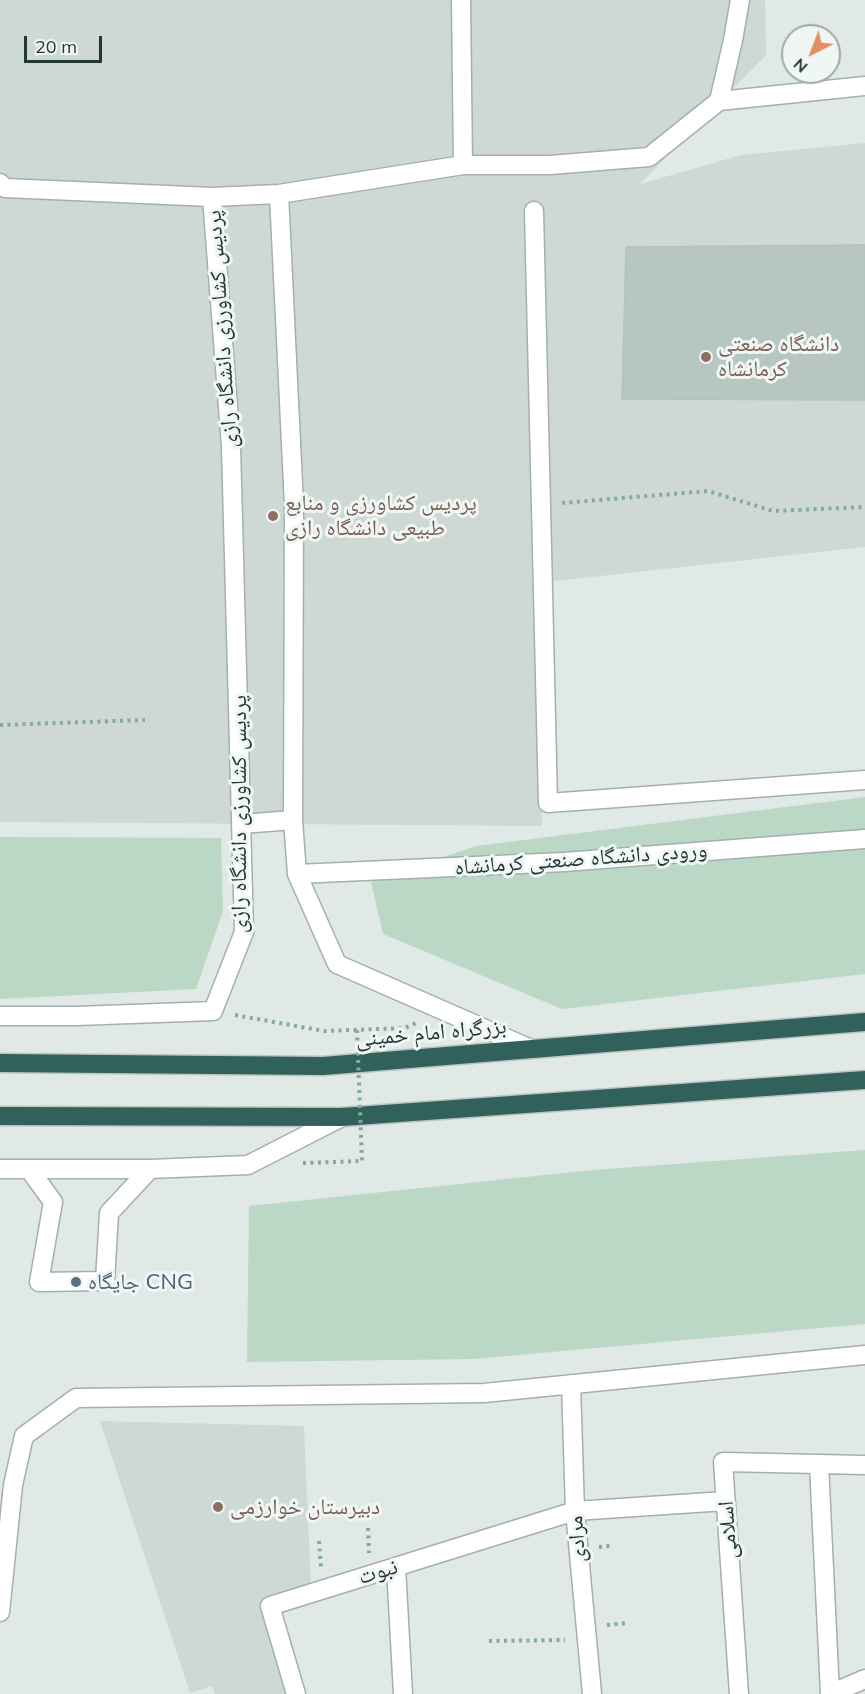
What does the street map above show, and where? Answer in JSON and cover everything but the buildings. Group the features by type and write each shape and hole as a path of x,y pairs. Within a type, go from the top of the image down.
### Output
{"highway":[{"name":"بزرگراه امام خمینی","path":"0,1063 323,1066 865,1022"},
{"path":"0,1116 342,1116 865,1080"}],"street":[{"path":"462,0 463,165"},
{"path":"740,0 734,40 719,100 865,86"},
{"name":"پردیس کشاورزی دانشگاه رازی","path":"213,1011 244,932 243,824 231,446 212,197 279,194 463,165 550,165 649,157 719,100"},
{"path":"0,183 5,188 212,197"},
{"path":"279,194 294,504 293,820 297,874 337,964 531,1049"},
{"path":"534,211 549,803 865,780"},
{"path":"243,824 293,820"},
{"name":"ورودی دانشگاه صنعتی کرمانشاه","path":"297,874 564,862 865,839"},
{"path":"0,1016 77,1016 213,1011"},
{"path":"0,1169 150,1169 248,1165 342,1116"},
{"path":"29,1169 53,1202 39,1282 48,1282 105,1281 109,1214 150,1169"},
{"path":"0,1606 7,1484 24,1436 76,1398 484,1393 865,1355"},
{"name":"مرادی","path":"571,1384 575,1511 592,1694"},
{"name":"اسلامی","path":"739,1694 723,1462 865,1465"},
{"path":"819,1464 830,1694 865,1679"},
{"name":"نبوت","path":"296,1694 270,1606 575,1511 726,1501"},
{"path":"396,1567 403,1694"}],"path":[{"path":"541,505 708,491 773,511 865,507"},
{"path":"0,725 145,720"},
{"path":"213,1011 324,1031 405,1028"},
{"path":"312,1163 362,1161 357,1030"},
{"path":"489,1641 586,1640"}],"shaded area":[{"name":"پردیس کشاورزی و منابع طبیعی دانشگاه رازی","path":"0,0 765,0 766,55 640,184 741,155 865,143 865,547 546,582 542,826 0,822"},
{"name":"دبیرستان خوارزمی","path":"100,1421 304,1426 311,1588 263,1603 290,1694 215,1694 212,1686 190,1693"}],"green space":[{"path":"865,797 865,974 562,1009 383,934 371,882 476,846"},
{"path":"0,837 221,838 223,911 196,989 0,999"},
{"path":"865,1150 865,1324 473,1359 247,1362 249,1206 593,1170"}],"place":[{"name":"دانشگاه صنعتی کرمانشاه","path":"706,357"},
{"name":"پردیس کشاورزی و منابع طبیعی دانشگاه رازی","path":"273,516"},
{"name":"جایگاه CNG","path":"76,1282"},
{"name":"دبیرستان خوارزمی","path":"218,1507"}]}
